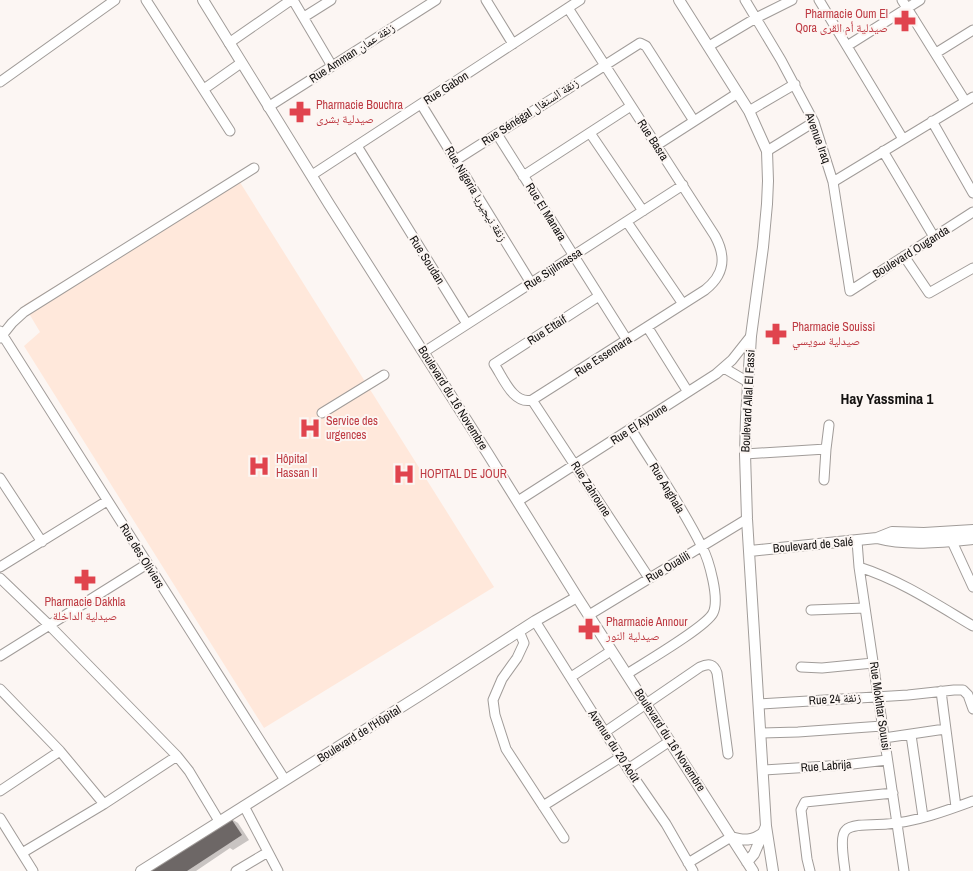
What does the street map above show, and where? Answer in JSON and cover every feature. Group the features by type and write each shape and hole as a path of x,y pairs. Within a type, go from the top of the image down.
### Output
{"street":[{"path":"0,82 114,0"},
{"path":"146,0 230,131"},
{"name":"Boulevard du 16 Novembre","path":"203,0 611,651 754,871"},
{"path":"229,43 292,0 332,66"},
{"path":"304,17 331,0"},
{"name":"Rue Amman زنقة عمان","path":"268,106 436,0"},
{"path":"486,0 513,44"},
{"name":"Rue Gabon","path":"312,176 580,0"},
{"name":"Boulevard Allal El Fassi","path":"679,0 749,111 767,151 767,204 751,336 745,454 746,519 750,551 760,704 765,829 772,871"},
{"name":"Avenue Iraq","path":"745,0 814,122 833,182 850,291"},
{"path":"709,46 756,18 792,0"},
{"path":"819,0 903,139"},
{"path":"847,46 904,4 920,0"},
{"path":"833,182 969,99 904,4"},
{"name":"Rue Basra","path":"568,8 721,247 723,260 718,276"},
{"path":"936,53 973,30"},
{"name":"Rue Sénégal زنقة السنغال","path":"456,160 640,43 646,46 694,121"},
{"path":"204,89 242,63"},
{"path":"749,111 794,84"},
{"path":"657,145 738,94"},
{"name":"Rue Nigeria زنقة نيجيريا","path":"422,104 531,283"},
{"path":"523,176 631,106"},
{"path":"767,151 814,122"},
{"path":"932,122 973,193"},
{"path":"590,133 643,211"},
{"name":"Rue El Manara","path":"496,134 627,340"},
{"name":"Rue Soudan","path":"357,146 467,324"},
{"path":"883,151 934,237"},
{"path":"1,335 24,312 254,168"},
{"name":"Rue Sijilmassa","path":"424,352 683,185"},
{"name":"Boulevard Ouganda","path":"850,291 973,212"},
{"path":"627,222 683,304"},
{"path":"904,256 929,293 973,268"},
{"name":"Rue Essemara","path":"532,400 648,328 710,286 718,276"},
{"name":"Rue Ettaif","path":"532,400 523,401 516,396 494,364 599,296"},
{"path":"648,328 688,392"},
{"name":"Rue des Oliviers","path":"1,335 285,780"},
{"name":"Rue El Ayoune","path":"518,500 724,368 751,336"},
{"path":"724,368 748,382"},
{"path":"322,413 384,375"},
{"name":"Rue Zahroune","path":"532,400 650,578"},
{"path":"824,480 829,425"},
{"name":"Rue Anghala","path":"627,674 692,632 713,613 715,608 714,586 702,546 631,429"},
{"path":"745,454 826,449"},
{"path":"0,478 42,542"},
{"path":"0,567 107,501"},
{"name":"Rue Oualili","path":"589,615 746,519"},
{"name":"Boulevard de Salé","path":"950,537 973,530"},
{"name":"Boulevard de Salé","path":"750,551 857,541 877,538 892,532 973,539"},
{"path":"950,537 973,587"},
{"name":"Rue Mokhtar Souusi","path":"857,541 859,567 904,871"},
{"path":"0,656 148,564"},
{"path":"859,567 877,572 897,582 973,626"},
{"path":"0,578 50,626 177,756 189,771 219,821"},
{"name":"Boulevard de l'Hôpital","path":"141,871 519,631 577,597"},
{"path":"811,610 865,608"},
{"name":"Avenue du 20 Août","path":"536,621 628,769 666,824 691,867"},
{"path":"519,631 524,643 517,658 502,679 493,700 495,715 506,749 564,838"},
{"path":"571,677 611,651"},
{"path":"801,667 822,668 873,663"},
{"path":"605,732 700,666 711,664 717,673 728,754"},
{"path":"0,688 60,751 104,804"},
{"name":"Rue 24 زنقة","path":"760,704 960,690 968,695 973,709"},
{"path":"941,691 956,807"},
{"path":"761,733 882,726"},
{"path":"884,738 945,729"},
{"path":"911,735 923,817"},
{"path":"628,769 670,741"},
{"path":"0,791 60,751"},
{"path":"22,853 104,804 177,756"},
{"path":"543,806 621,757"},
{"name":"Rue Labrija","path":"764,770 888,760"},
{"path":"810,871 802,810 805,802 892,793"},
{"path":"845,871 842,838 843,832 847,828 897,824 973,801"},
{"path":"244,806 278,871"},
{"path":"0,818 33,871"},
{"path":"691,867 731,836 746,840 758,837 765,829"},
{"name":"Boulevard Allal El Fassi","path":"747,862 754,854 765,829"},
{"path":"236,871 268,852"},
{"path":"754,871 770,857"}],"shaded area":[{"name":"Hôpital Hassan II","path":"236,176 494,587 264,728 24,346 40,332 24,305"}],"building":[{"path":"230,817 242,835 187,871 146,871"}],"place":[{"name":"Pharmacie Oum El Qora صيدلية أم القرى","path":"905,21"},
{"name":"Pharmacie Bouchra صيدلية بشرى","path":"300,112"},
{"name":"Pharmacie Souissi صيدلية سويسي","path":"776,334"},
{"name":"Service des urgences","path":"310,428"},
{"name":"Hôpital Hassan II","path":"259,466"},
{"name":"HOPITAL DE JOUR","path":"404,474"},
{"name":"Pharmacie Dakhla صيدلية الداخلة","path":"85,580"},
{"name":"Pharmacie Annour صيدلية النور","path":"589,629"}],"district":[{"name":"Hay Yassmina 1","path":"887,398"}]}
